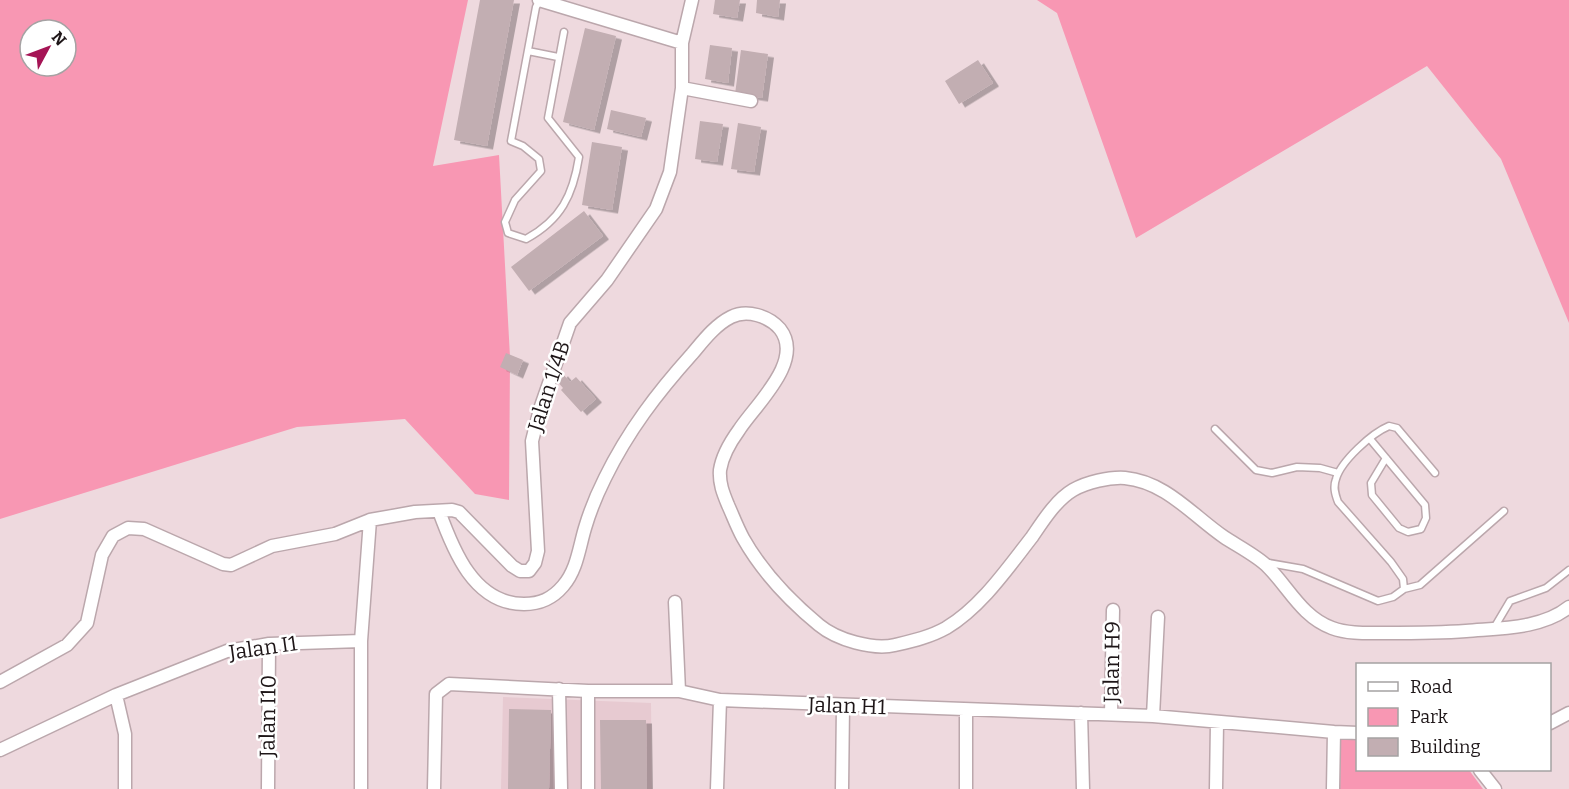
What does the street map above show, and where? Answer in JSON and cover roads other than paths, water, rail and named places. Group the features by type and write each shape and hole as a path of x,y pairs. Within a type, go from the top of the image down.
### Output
{"street":[{"path":"539,0 682,43"},
{"name":"Jalan 1/4B","path":"0,682 67,645 87,622 102,555 113,536 128,528 144,529 223,564 231,565 272,546 335,534 370,520 415,512 452,510 459,512 502,557 520,571 529,571 535,563 538,552 532,441 540,409 570,323 608,280 656,209 670,172 682,88 682,43 692,0"},
{"path":"682,88 751,101"},
{"path":"439,511 452,548 468,574 489,593 513,604 538,604 553,595 565,584 575,566 585,525 604,479 636,420 712,331 731,317 746,313 765,317 780,330 786,344 786,361 757,408 738,430 726,452 720,468 720,486 742,536 761,565 823,629 854,642 881,648 917,640 946,627 973,606 1006,570 1053,508 1071,491 1091,483 1123,478 1152,485 1173,496 1207,526 1247,553 1265,562 1311,618 1334,629 1354,633 1431,634 1538,622 1558,616 1569,607"},
{"path":"362,789 362,641 370,520"},
{"path":"675,602 679,691"},
{"name":"Jalan H9","path":"1111,714 1113,610"},
{"path":"1154,716 1158,617"},
{"name":"Jalan I1","path":"0,750 116,695 227,651 269,644 362,641"},
{"name":"Jalan I10","path":"267,789 269,644"},
{"name":"Jalan H1","path":"434,789 436,694 449,684 588,691 679,691 720,700 1154,716 1356,733"},
{"path":"559,689 561,789"},
{"path":"588,691 588,789"},
{"path":"116,695 125,734 125,789"},
{"path":"717,789 720,700"},
{"path":"842,789 843,705"},
{"path":"966,710 966,789"},
{"path":"1081,713 1083,789"},
{"path":"1551,722 1569,713"},
{"path":"1216,789 1217,723"},
{"path":"1333,789 1334,732"},
{"path":"1481,771 1495,789"}],"lane":[{"path":"539,0 511,141 523,146 539,159 541,171 515,200 508,212 505,222 506,229 512,236 526,239 536,234 561,212 576,179 579,157 548,118 564,32"},
{"path":"528,51 558,57"},
{"path":"1404,589 1403,579 1391,562 1338,502 1335,480 1345,462 1381,429 1389,426 1397,428 1436,473"},
{"path":"1215,429 1256,470 1272,472 1297,467 1320,468 1338,473"},
{"path":"1370,439 1386,458 1425,505 1426,518 1421,529 1408,532 1399,528 1372,495 1371,483 1386,458"},
{"path":"1265,562 1281,567 1303,569 1378,601 1394,597 1404,589 1420,585 1503,511"},
{"path":"1494,628 1510,601 1546,588 1569,570"}]}
